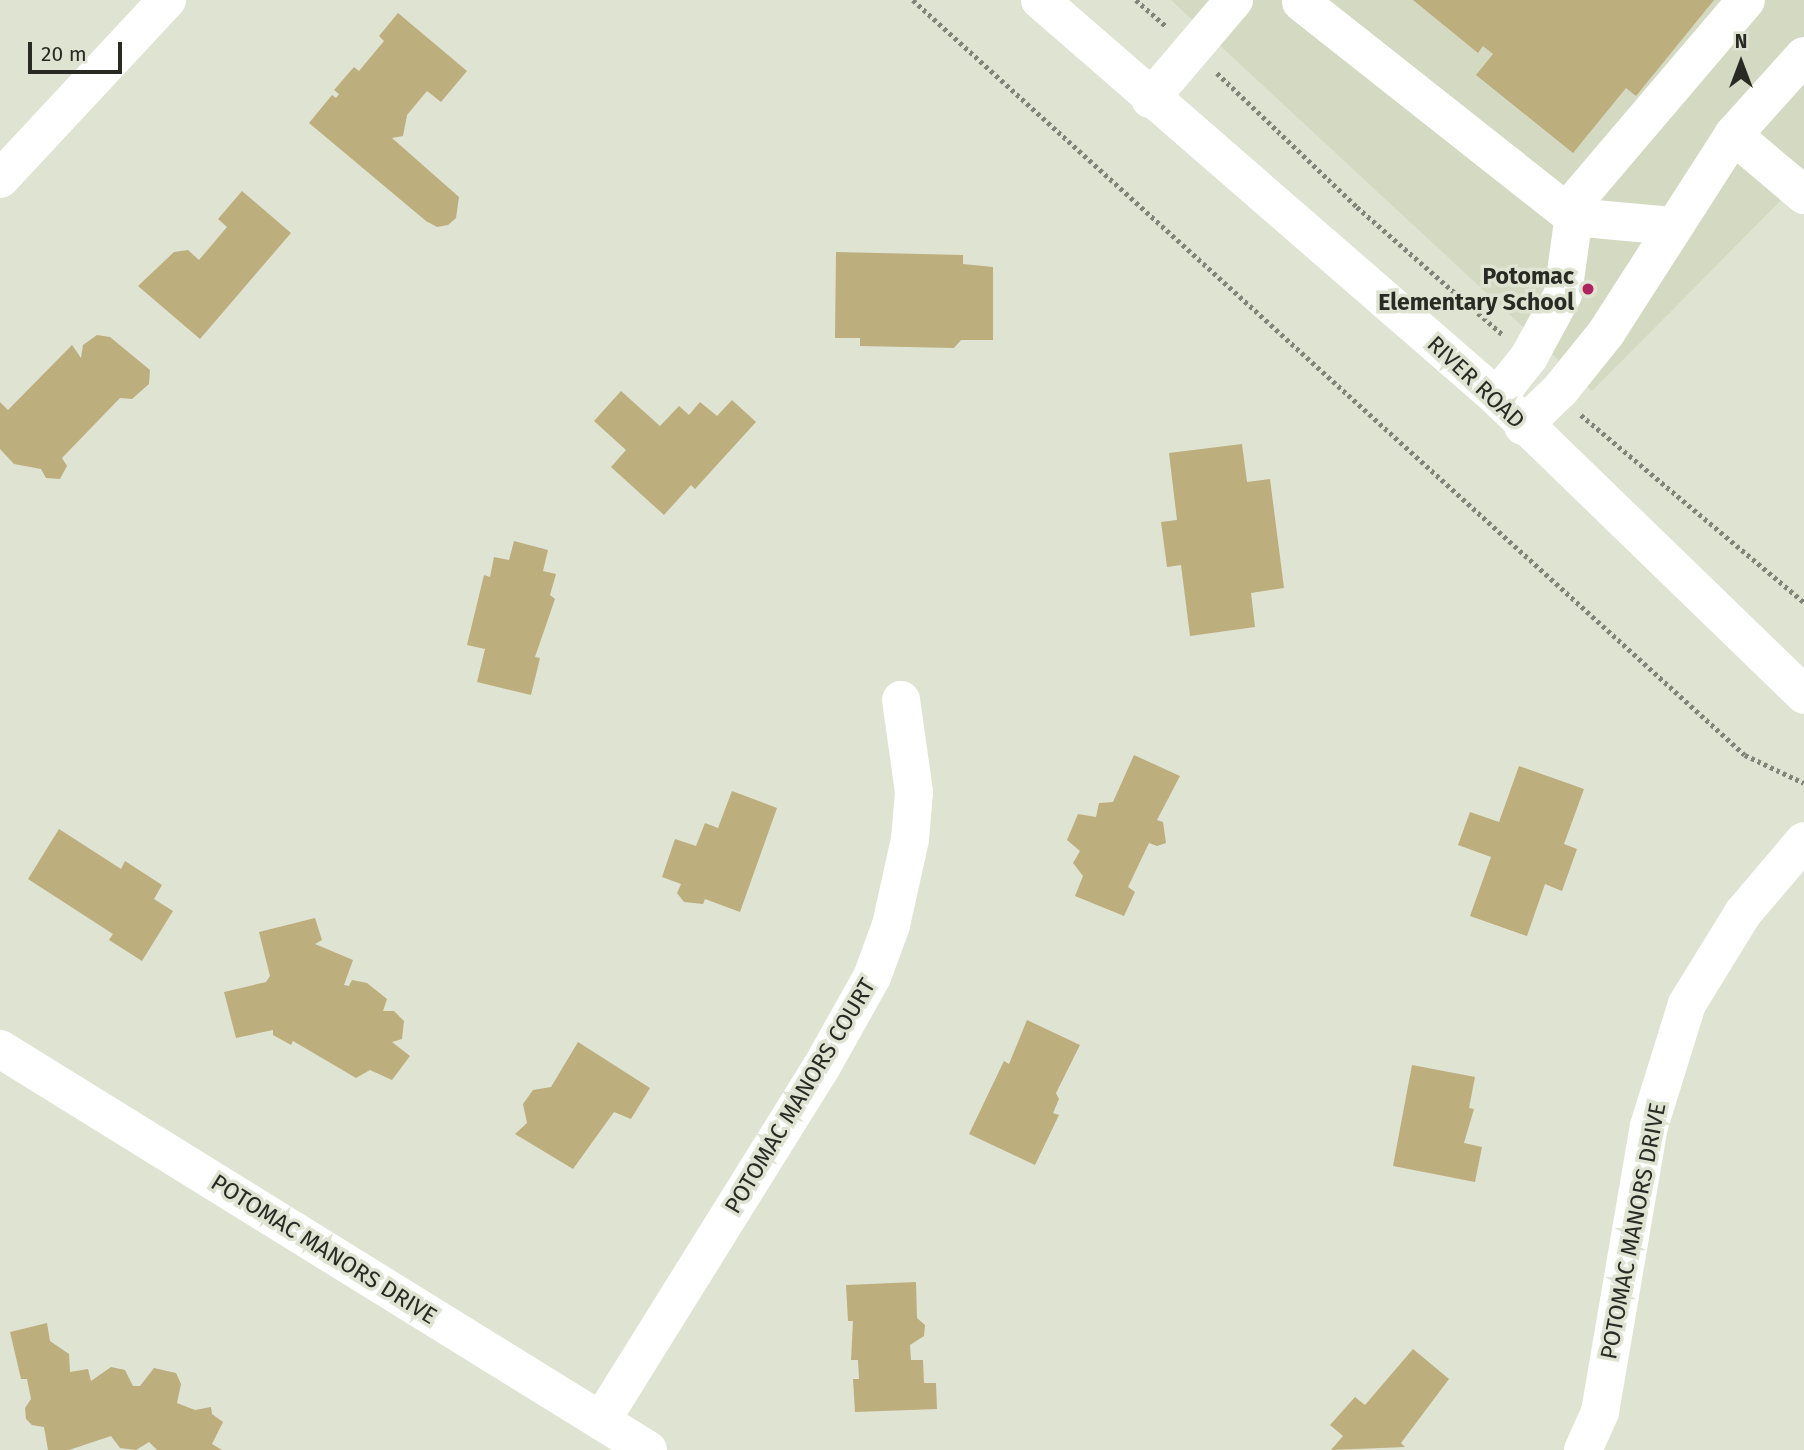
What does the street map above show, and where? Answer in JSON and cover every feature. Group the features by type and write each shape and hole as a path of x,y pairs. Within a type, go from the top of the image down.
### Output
{"street":[{"path":"0,179 167,0"},
{"name":"RIVER ROAD","path":"1040,0 1150,99 1497,397 1523,426 1804,695"},
{"path":"1150,99 1234,0"},
{"path":"1497,397 1529,357 1563,294 1576,200 1746,0"},
{"path":"1301,2 1573,217 1672,226"},
{"path":"1523,426 1561,389 1606,332 1733,135 1804,56"},
{"path":"1733,135 1804,195"},
{"name":"POTOMAC MANORS COURT","path":"601,1421 822,1066 872,976 891,925 910,839 914,792 901,700"},
{"name":"POTOMAC MANORS DRIVE","path":"1583,1450 1600,1412 1649,1126 1687,1004 1743,913 1804,841"},
{"name":"POTOMAC MANORS DRIVE","path":"0,1048 648,1450"}],"path":[{"path":"913,0 1745,755 1804,783"},
{"path":"1136,0 1357,207 1529,357"},
{"path":"1561,389 1577,412 1804,602"}],"shaded area":[{"name":"Potomac Elementary School","path":"1171,0 1804,0 1804,177 1592,391"}],"building":[{"path":"1413,0 1714,0 1636,96 1626,88 1573,153 1476,75 1493,54 1483,46 1478,53"},
{"path":"398,13 467,71 441,102 427,91 407,115 403,136 392,138 459,197 456,218 448,225 437,227 426,221 309,123 332,95 336,98 339,94 334,90 354,67 359,71 384,41 379,36"},
{"path":"242,191 291,233 200,339 138,286 174,252 188,250 199,260 227,227 218,219"},
{"path":"836,252 963,255 963,264 993,267 993,340 961,340 954,348 860,346 860,338 835,338"},
{"path":"97,335 110,337 150,370 149,384 132,399 120,398 62,458 67,466 60,479 46,478 41,469 14,464 0,449 0,402 8,410 72,345 81,358 83,345"},
{"path":"621,391 660,426 679,406 689,415 700,402 717,416 732,400 756,422 695,489 691,485 664,515 611,467 626,450 594,421"},
{"path":"1242,444 1247,482 1270,479 1284,588 1251,593 1255,627 1190,636 1181,565 1167,567 1161,522 1177,520 1169,453"},
{"path":"514,541 548,550 543,571 556,574 550,595 555,599 535,657 540,658 531,695 477,682 485,649 467,645 484,575 490,577 494,557 509,560"},
{"path":"1134,755 1180,776 1157,820 1163,822 1166,843 1157,846 1149,843 1128,887 1135,892 1124,916 1075,896 1083,876 1073,863 1080,851 1067,840 1078,814 1096,817 1099,803 1113,802"},
{"path":"1519,766 1584,789 1564,844 1577,849 1562,891 1545,884 1527,936 1470,916 1491,857 1458,845 1470,812 1499,822"},
{"path":"732,791 777,808 740,912 705,899 703,904 684,902 677,893 681,884 662,877 675,839 696,846 705,823 718,828"},
{"path":"59,829 121,869 125,861 162,885 154,899 173,911 142,961 109,940 113,934 28,879"},
{"path":"315,918 322,940 315,944 353,960 344,985 349,986 352,980 367,983 387,999 383,1011 394,1011 404,1021 402,1039 392,1042 410,1056 392,1080 370,1070 356,1078 293,1041 291,1045 273,1035 273,1030 236,1038 224,992 266,982 270,976 259,932"},
{"path":"1027,1020 1080,1045 1056,1093 1059,1099 1053,1113 1059,1115 1035,1165 969,1134 1004,1061 1009,1064"},
{"path":"578,1042 650,1088 631,1119 614,1112 573,1169 515,1134 527,1123 523,1104 533,1090 551,1087"},
{"path":"1412,1065 1475,1077 1469,1108 1474,1109 1464,1143 1482,1147 1475,1182 1393,1166"},
{"path":"916,1282 917,1318 925,1325 924,1336 910,1345 911,1360 923,1360 924,1383 936,1383 937,1409 855,1412 853,1379 859,1379 858,1360 851,1360 853,1321 848,1321 846,1285"},
{"path":"47,1323 50,1341 69,1354 70,1372 88,1369 91,1381 111,1367 125,1370 133,1386 140,1386 154,1368 176,1373 181,1384 177,1403 195,1410 211,1407 212,1414 223,1422 212,1444 222,1450 157,1450 149,1442 136,1450 120,1448 111,1436 69,1450 48,1450 44,1427 32,1425 26,1419 25,1408 31,1399 27,1379 21,1379 10,1332"},
{"path":"1413,1349 1449,1379 1401,1443 1405,1447 1331,1450 1343,1436 1330,1425 1355,1397 1365,1405"}],"place":[{"name":"Potomac Elementary School","path":"1588,289"}]}
